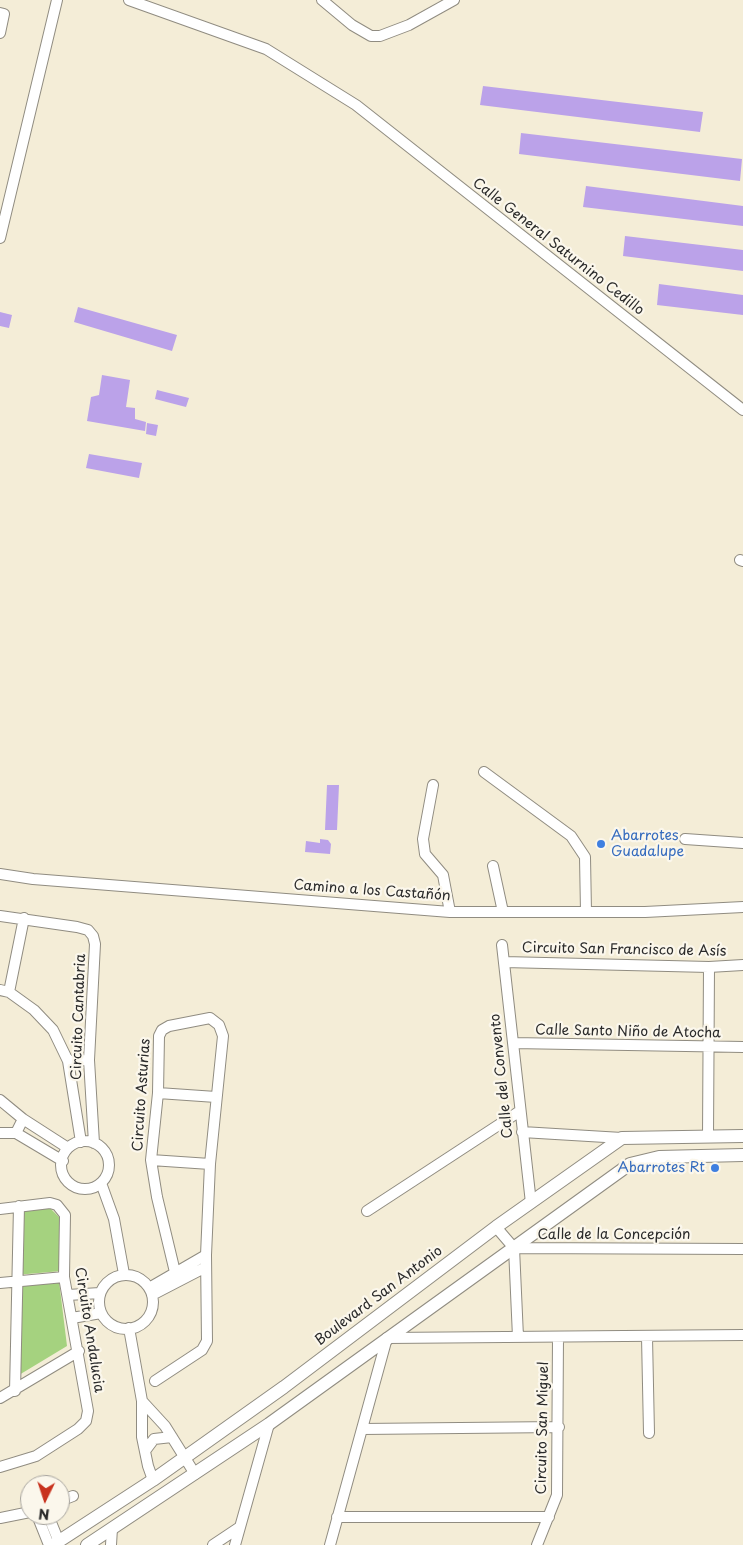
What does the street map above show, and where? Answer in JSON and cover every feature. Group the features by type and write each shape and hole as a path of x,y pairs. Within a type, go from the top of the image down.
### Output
{"street":[{"path":"0,238 57,0"},
{"name":"Calle General Saturnino Cedillo","path":"129,0 266,49 356,105 743,410"},
{"path":"322,0 358,30 371,36 380,36 409,26 454,0"},
{"path":"0,12 4,14 0,33"},
{"path":"484,772 571,836 585,858 586,912"},
{"path":"433,785 423,839 425,854 443,875 450,912"},
{"path":"685,839 743,843"},
{"path":"493,866 503,912"},
{"name":"Camino a los Castañón","path":"0,874 68,882 450,912 645,912 743,907"},
{"name":"Circuito Cantabria","path":"0,916 77,927 88,930 93,936 95,944 89,1060 94,1143"},
{"name":"Circuito Cantabria","path":"24,918 5,991 34,1010 53,1030 68,1061 81,1142"},
{"name":"Calle del Convento","path":"502,945 531,1203"},
{"name":"Circuito San Francisco de Asís","path":"504,962 709,967 743,965"},
{"path":"708,1136 709,967"},
{"name":"Circuito Asturias","path":"155,1381 202,1350 207,1341 206,1255 210,1164 223,1036 219,1025 210,1018 169,1026 162,1030 159,1036 158,1093 151,1160 157,1197 178,1276"},
{"name":"Calle Santo Niño de Atocha","path":"513,1043 708,1048 743,1047"},
{"path":"68,1061 89,1060"},
{"path":"158,1093 216,1097"},
{"path":"0,1100 23,1119 68,1148"},
{"path":"367,1211 520,1111"},
{"path":"16,1133 23,1119"},
{"path":"522,1132 622,1138 743,1136"},
{"path":"0,1133 16,1133 63,1161"},
{"name":"Boulevard San Antonio","path":"54,1544 154,1480 284,1388 496,1227 622,1138"},
{"path":"81,1142 94,1143 103,1150 109,1161 108,1173 101,1183 88,1189 74,1187 65,1176 63,1161 68,1148 81,1142"},
{"path":"87,1545 268,1424 630,1164 659,1157 743,1155"},
{"path":"151,1160 210,1164"},
{"path":"101,1183 114,1219 124,1274"},
{"name":"Circuito Andalucia","path":"0,1209 50,1203 57,1205 65,1216 64,1277 79,1351 88,1411 86,1421 78,1429 36,1456 0,1467"},
{"path":"14,1391 20,1206"},
{"path":"496,1227 514,1248 518,1337"},
{"name":"Calle de la Concepción","path":"514,1248 743,1249"},
{"path":"151,1291 178,1276 206,1255"},
{"path":"178,1276 206,1267"},
{"path":"124,1274 135,1276 151,1291 150,1314 141,1324 122,1328 109,1323 101,1312 99,1306 100,1293 109,1280 124,1274"},
{"path":"0,1283 64,1277"},
{"path":"68,1295 100,1293"},
{"path":"72,1318 101,1312"},
{"path":"129,1328 142,1401 142,1437 154,1480"},
{"path":"387,1338 743,1335"},
{"name":"Circuito San Miguel","path":"536,1545 557,1495 558,1337"},
{"path":"648,1337 649,1433"},
{"path":"334,1544 337,1517 387,1338"},
{"path":"0,1398 79,1351"},
{"path":"142,1401 172,1437 195,1474"},
{"path":"235,1545 268,1424"},
{"path":"362,1429 558,1427"},
{"path":"145,1451 154,1439 172,1437"},
{"path":"0,1518 20,1514"},
{"path":"337,1517 549,1517"},
{"path":"43,1525 54,1544"},
{"path":"50,1525 54,1544"},
{"path":"213,1545 240,1527"},
{"path":"111,1545 112,1528"}],"green space":[{"path":"50,1208 59,1217 61,1271 16,1275 22,1210"},
{"path":"59,1281 67,1346 19,1375 18,1285"}],"building":[{"path":"483,86 703,112 700,132 480,105"},
{"path":"521,133 742,159 740,181 519,154"},
{"path":"586,186 743,206 743,226 583,207"},
{"path":"625,236 743,250 743,271 623,256"},
{"path":"659,284 743,295 743,315 657,305"},
{"path":"78,307 177,335 172,351 74,322"},
{"path":"0,312 12,315 9,328 0,326"},
{"path":"102,375 130,380 126,407 135,408 135,419 146,422 145,431 87,421 91,397 99,395"},
{"path":"157,390 189,398 186,407 155,399"},
{"path":"147,423 158,425 156,436 146,434"},
{"path":"89,454 142,463 139,478 86,468"},
{"path":"327,785 339,785 337,830 325,830"},
{"path":"320,839 328,840 331,844 330,854 305,852 306,841 320,843"}],"place":[{"name":"Abarrotes Guadalupe","path":"601,844"},
{"name":"Abarrotes Rt","path":"715,1168"}]}
